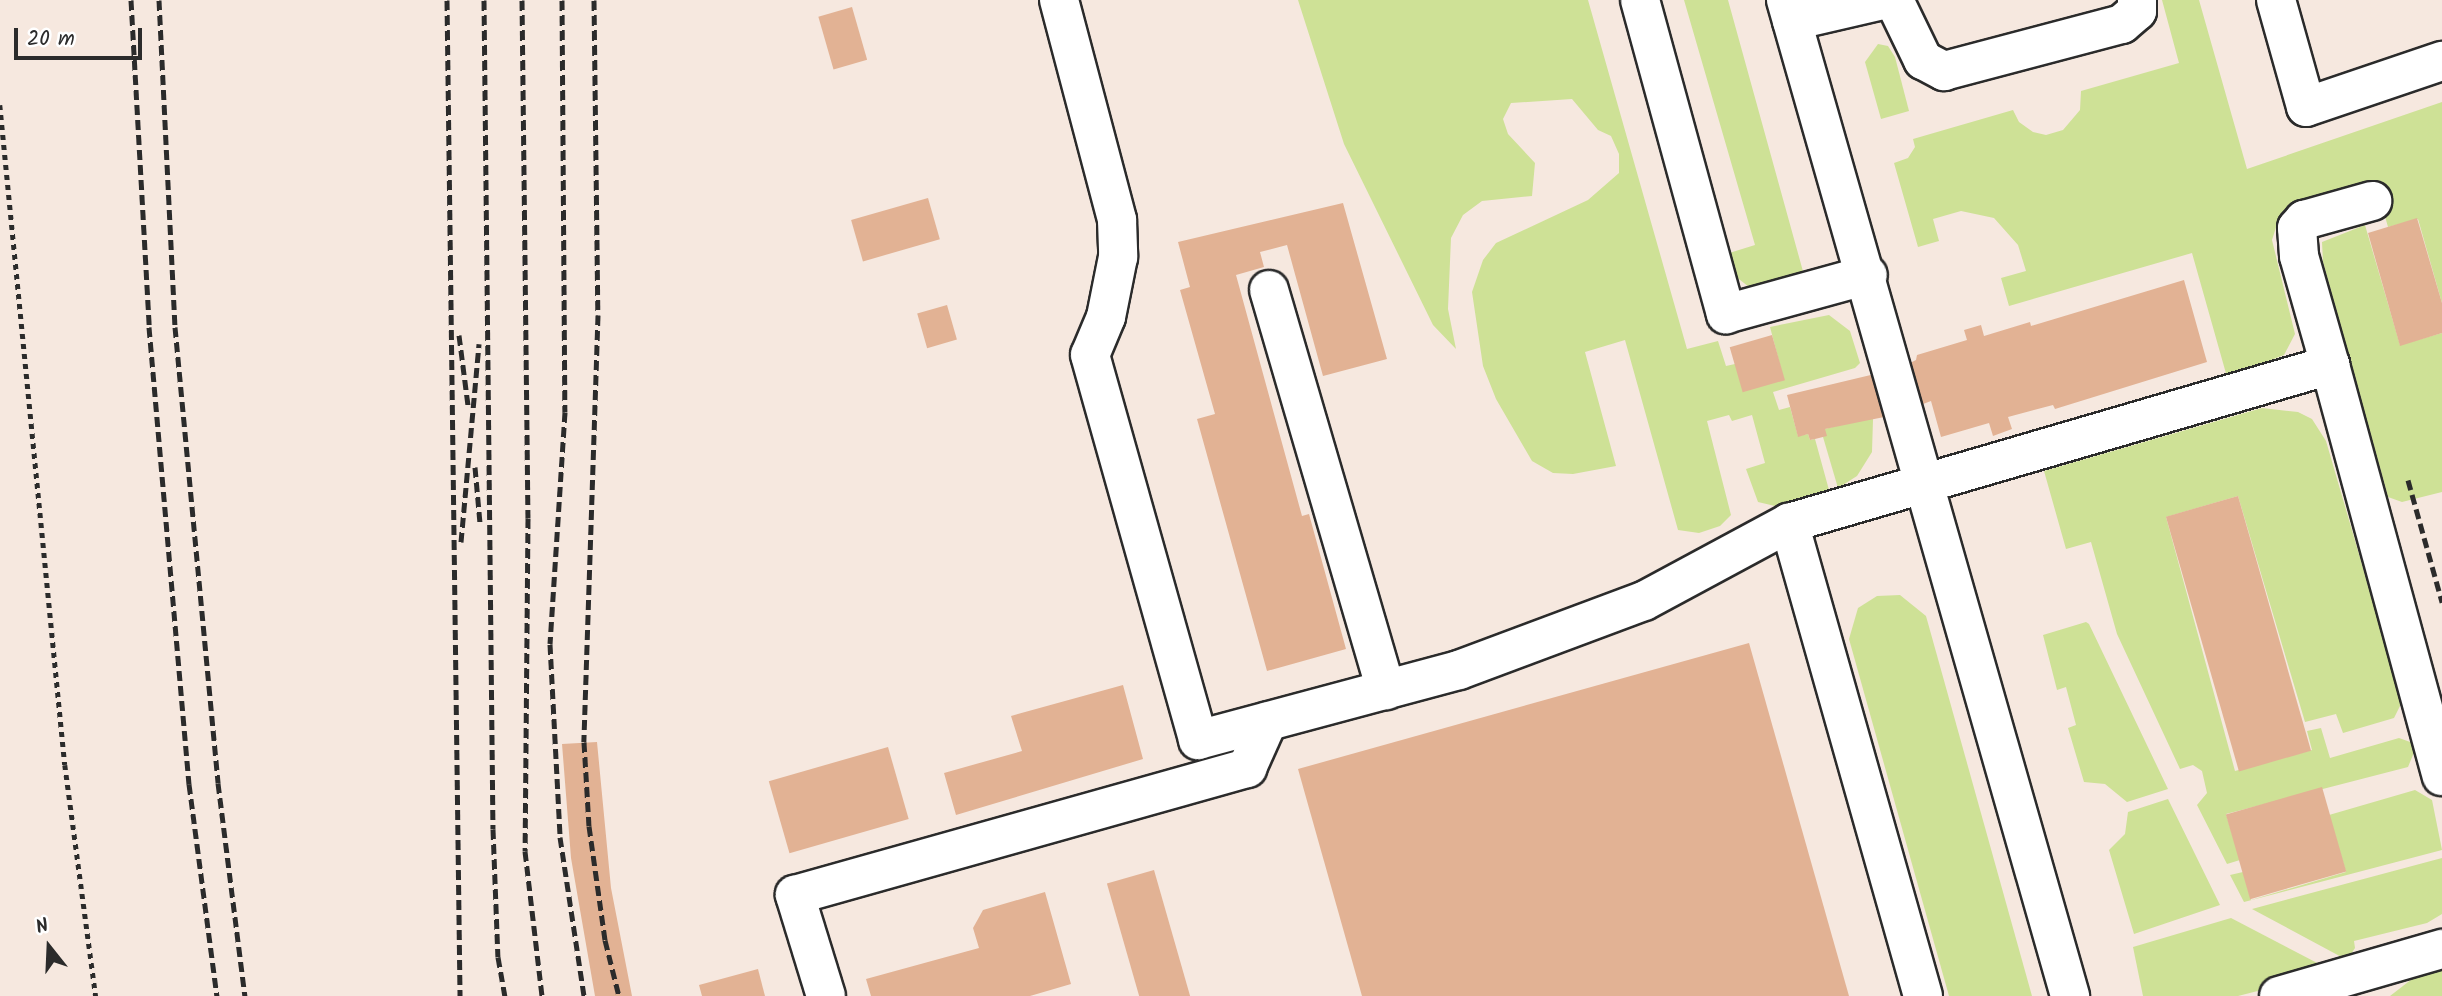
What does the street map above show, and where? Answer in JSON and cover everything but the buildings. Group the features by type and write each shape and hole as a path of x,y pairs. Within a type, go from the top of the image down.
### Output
{"lane":[{"path":"1059,0 1117,220 1118,257 1106,317 1090,355 1198,740 1459,670 1644,601 1789,523 2330,365"},
{"path":"1640,0 1726,314 1868,275"},
{"path":"1882,0 1789,10 1868,275 2070,996"},
{"path":"1894,0 1923,60 1944,71 2122,24 2137,10 2137,0"},
{"path":"2283,2 2305,107 2442,61"},
{"path":"2372,201 2304,220 2297,228 2299,257 2442,776"},
{"path":"1269,290 1386,690"},
{"path":"1789,523 1923,996"},
{"path":"826,996 795,895 1247,768 1268,721"},
{"path":"2279,996 2442,949"}],"path":[{"path":"0,105 65,765 96,996"}],"green space":[{"path":"1298,0 1588,0 1687,349 1718,341 1726,366 1735,364 1784,380 1770,327 1829,315 1850,331 1860,363 1855,368 1773,392 1779,410 1790,407 1798,436 1808,434 1810,440 1815,439 1829,490 1775,506 1758,502 1746,469 1765,463 1752,415 1732,421 1729,415 1707,421 1731,515 1720,526 1699,533 1678,530 1625,340 1585,352 1616,466 1573,474 1553,473 1532,461 1496,399 1483,366 1472,292 1483,260 1496,243 1588,200 1619,173 1619,154 1611,136 1598,130 1572,99 1511,103 1503,119 1508,134 1535,163 1532,196 1482,201 1463,215 1451,238 1448,309 1456,349 1433,325 1344,144"},
{"path":"1684,0 1728,0 1804,275 1760,288 1749,287 1730,272 1726,254 1755,245"},
{"path":"2162,0 2199,0 2247,169 2442,102 2442,303 2418,219 2388,227 2375,181 2295,204 2279,218 2272,240 2295,334 2284,355 2227,377 2192,253 2009,306 2001,278 2026,271 2018,245 1994,218 1961,211 1933,219 1939,241 1918,247 1894,163 1908,158 1915,147 1913,139 2013,110 2019,122 2033,132 2046,135 2063,130 2080,110 2081,91 2179,63"},
{"path":"1878,44 1888,46 1895,57 1909,111 1881,119 1865,62"},
{"path":"2365,225 2400,345 2442,333 2442,492 2402,502 2388,497 2323,262 2322,242"},
{"path":"2262,408 2298,412 2312,419 2326,441 2402,702 2394,718 2343,733 2336,714 2305,722 2238,496 2166,517 2235,771 2312,750 2307,731 2321,728 2330,758 2399,738 2413,743 2415,750 2408,767 2226,814 2240,860 2227,864 2197,805 2207,793 2202,771 2193,765 2180,769 2117,634 2091,542 2066,549 2044,471"},
{"path":"1862,419 1873,419 1872,452 1857,476 1838,488 1823,437 1825,429"},
{"path":"1900,595 1926,616 2032,996 1949,996 1849,639 1858,608 1877,596"},
{"path":"2086,622 2168,789 2127,802 2105,784 2084,782 2068,728 2076,725 2066,687 2057,690 2043,635"},
{"path":"2415,790 2432,800 2442,850 2244,902 2230,875 2243,872 2251,900 2346,872 2329,815"},
{"path":"2168,799 2220,905 2134,934 2109,850 2125,834 2128,812"},
{"path":"2442,858 2442,914 2427,923 2354,941 2355,948 2347,960 2252,909"},
{"path":"2231,918 2323,966 2320,975 2238,996 2143,996 2133,947"},
{"path":"2442,966 2442,996 2390,996 2421,972"}],"railway":[{"path":"131,0 149,327 189,784 217,996"},
{"path":"159,0 175,327 218,783 245,996"},
{"path":"447,0 460,996"},
{"path":"484,0 493,829 498,957 505,996"},
{"path":"522,0 528,518 525,851 542,996"},
{"path":"562,0 565,412 550,644 560,837 584,996"},
{"path":"594,0 598,315 584,742 589,826 605,940 619,996"},
{"path":"459,335 468,405"},
{"path":"461,542 479,344"},
{"path":"475,467 480,523"},
{"path":"2408,480 2442,602"}]}
